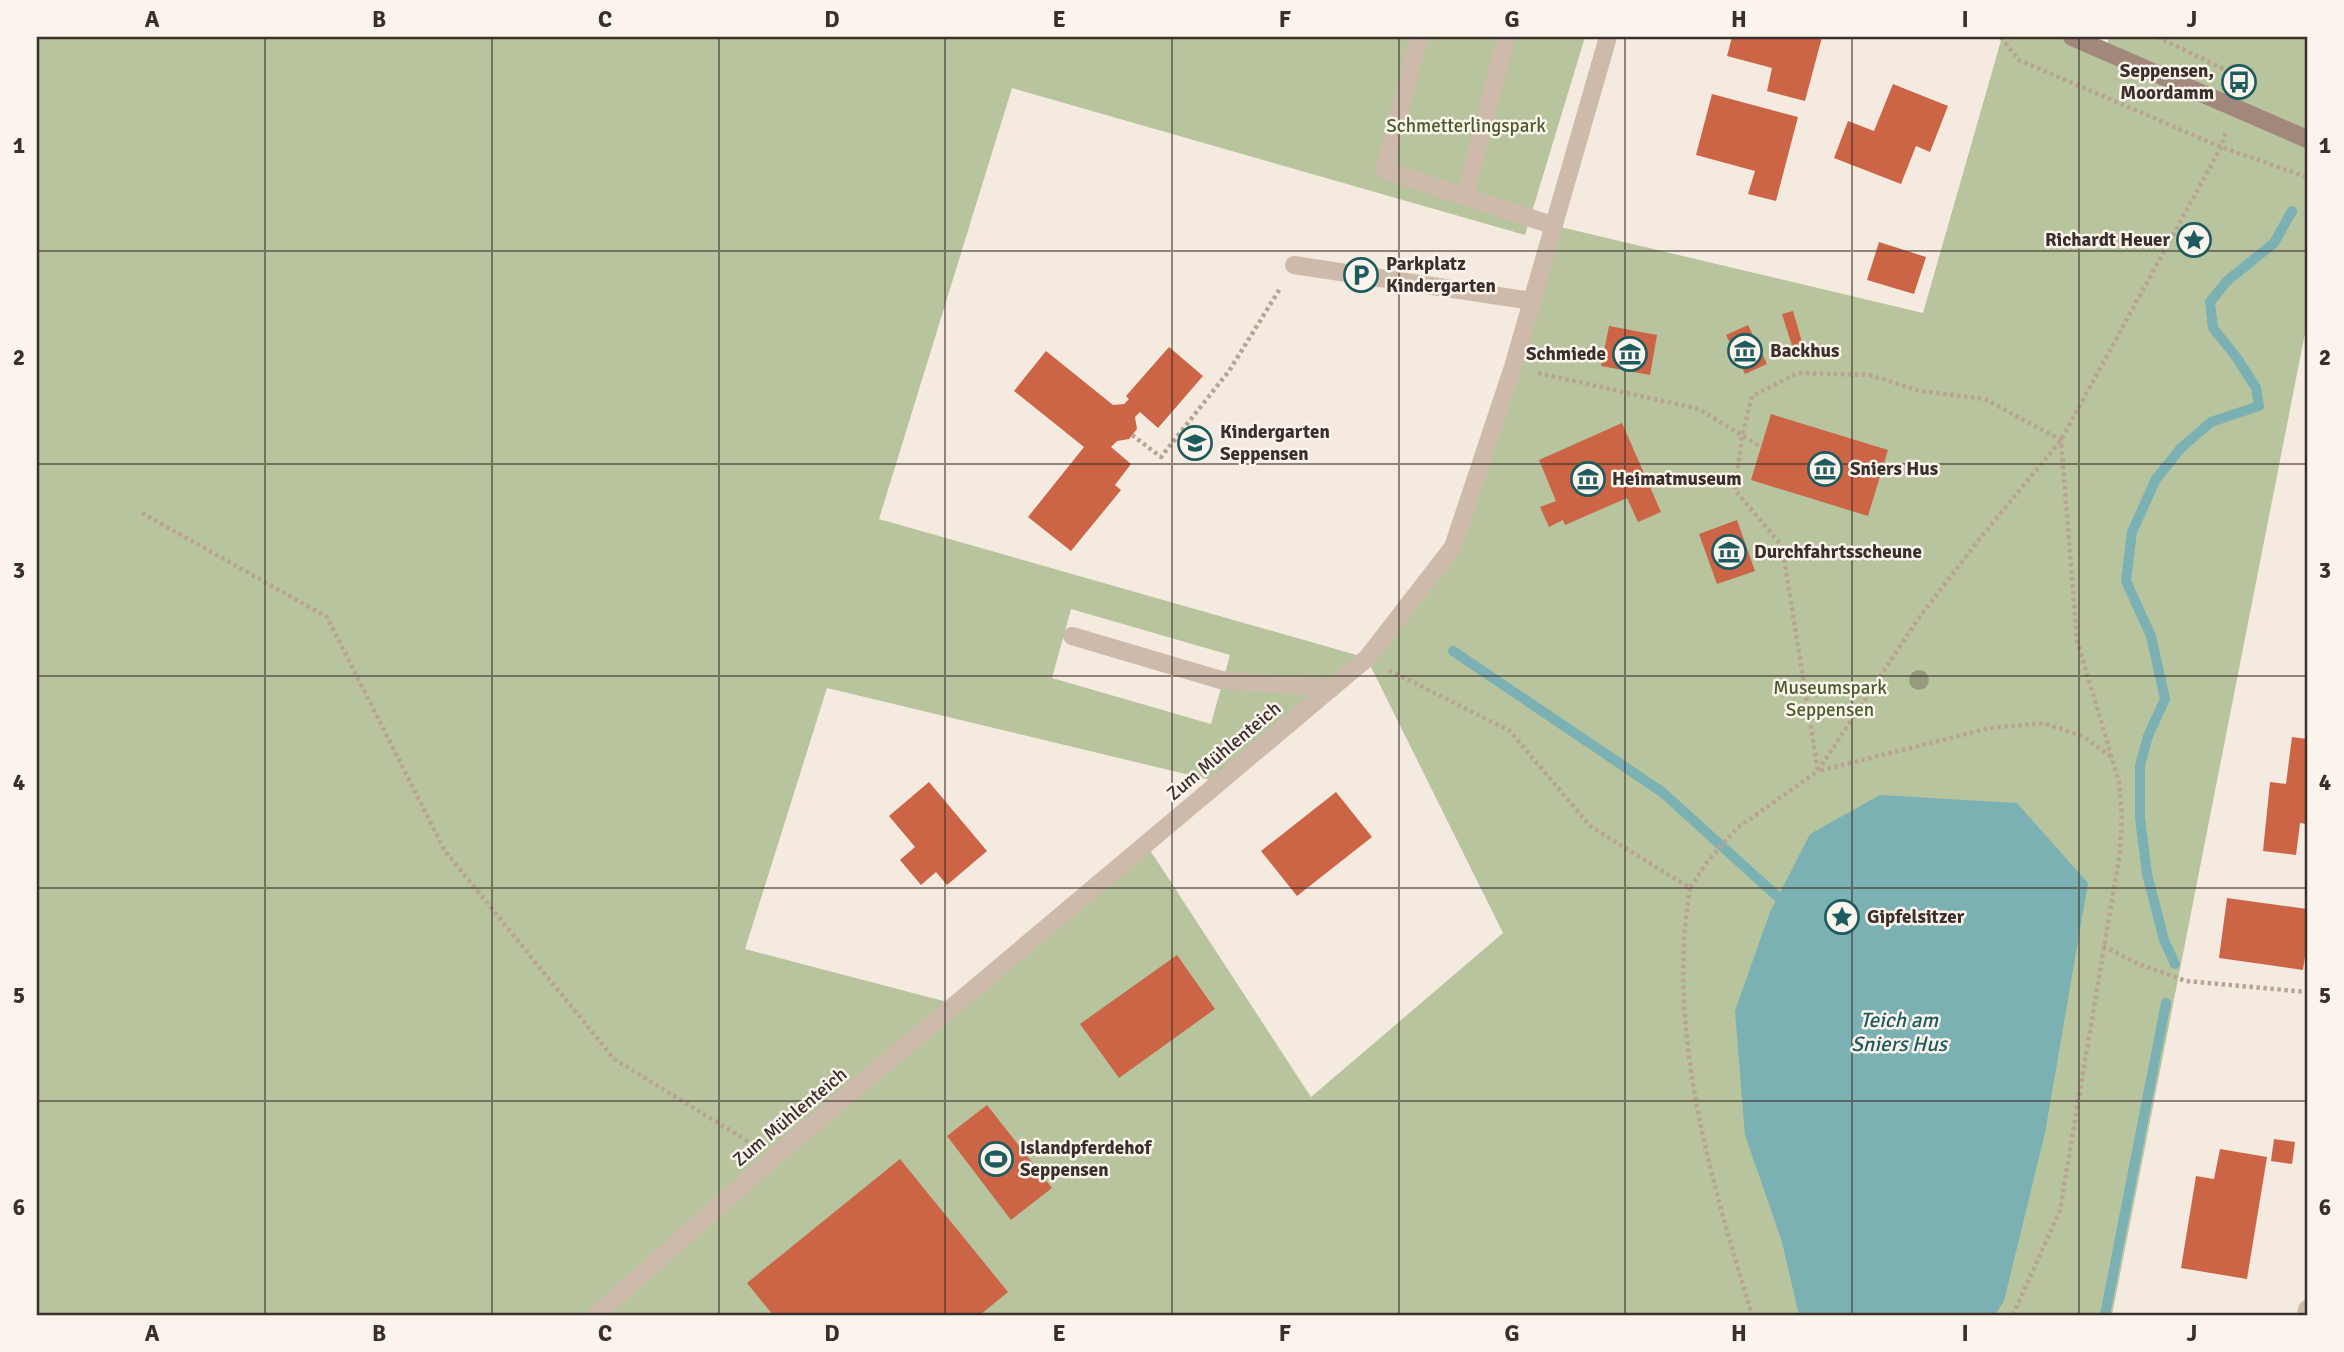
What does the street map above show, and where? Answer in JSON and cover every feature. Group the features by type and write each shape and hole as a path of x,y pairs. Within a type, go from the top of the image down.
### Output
{"main road":[{"path":"2082,39 2307,139"}],"street":[{"path":"1419,37 1384,170 1552,225"},
{"path":"1465,196 1506,37"},
{"name":"Zum Mühlenteich","path":"596,1315 774,1157 1367,658 1452,547 1513,367 1608,37"},
{"path":"1294,265 1532,301"},
{"path":"1072,636 1221,680 1332,688"},
{"path":"2306,1315 2307,1309"}],"path":[{"path":"2001,37 2020,60 2221,147 2307,177"},
{"path":"2174,45 2177,37"},
{"path":"1818,771 1919,619 1981,537 2061,440 2221,147 2234,107"},
{"path":"1132,435 1161,457 1229,371 1264,314"},
{"path":"1513,367 1699,409 1761,447"},
{"path":"1818,771 1782,546 1735,491 1742,436 1752,397 1798,373 1870,374 1920,391 1985,399 2061,440"},
{"path":"2013,1315 2060,1210 2120,852 2122,817 2119,782 2077,640 2061,440"},
{"path":"142,513 327,617 445,851 614,1059 774,1157"},
{"path":"1367,658 1510,732 1590,826 1690,888"},
{"path":"1752,1315 1723,1218 1690,1072 1684,984 1684,936 1690,888 1707,862 1737,828 1818,771 1990,727 2044,723 2084,737 2112,757"},
{"path":"2103,946 2136,963 2186,981 2307,992"}],"green space":[{"path":"37,37 1585,37 1525,235 1012,88 879,519 1367,658 1453,547 1552,225 1923,313 2002,37 2072,37 2108,51 2108,37 2307,37 2307,323 2112,1315 37,1315","holes":["1071,609 1230,655 1211,724 1052,678","1367,659 1503,933 1311,1097 1146,844 955,1004 745,949 827,688 1219,782"]}],"water":[{"name":"Teich am Sniers Hus","path":"1880,795 2017,803 2088,883 2045,1133 2004,1301 1995,1315 1799,1315 1782,1242 1745,1135 1735,1011 1770,912 1810,834"}],"building":[{"path":"1732,37 1822,37 1805,101 1767,91 1772,68 1727,56"},
{"path":"1893,84 1948,106 1930,152 1916,146 1901,184 1834,158 1848,121 1874,131"},
{"path":"1712,94 1798,117 1776,201 1748,194 1755,171 1696,155"},
{"path":"1879,242 1926,257 1914,294 1867,280"},
{"path":"1793,311 1804,349 1794,352 1782,314"},
{"name":"Backhus","path":"1748,325 1767,364 1745,374 1726,335"},
{"name":"Schmiede","path":"1609,326 1657,335 1650,375 1601,366"},
{"path":"1169,347 1203,376 1158,428 1140,412 1135,417 1137,429 1129,439 1117,441 1111,447 1131,464 1115,485 1121,490 1071,551 1028,517 1084,447 1014,391 1046,351 1113,405 1124,404 1129,399 1126,396"},
{"name":"Sniers Hus","path":"1771,414 1888,450 1868,516 1751,480"},
{"name":"Heimatmuseum","path":"1622,423 1661,512 1638,522 1627,498 1565,525 1563,520 1549,527 1540,507 1556,501 1539,460"},
{"name":"Durchfahrtsscheune","path":"1737,520 1755,571 1717,584 1699,534"},
{"path":"2292,737 2307,739 2307,824 2300,823 2296,855 2263,851 2270,782 2286,784"},
{"path":"929,782 987,851 947,885 936,872 921,885 900,860 915,847 889,816"},
{"path":"1336,792 1372,837 1297,896 1261,851"},
{"path":"2227,898 2307,909 2307,942 2303,970 2219,958"},
{"path":"1177,955 1215,1009 1119,1078 1080,1024"},
{"path":"987,1105 1052,1188 1011,1220 947,1136"},
{"path":"2274,1139 2295,1142 2292,1164 2271,1161"},
{"path":"2220,1149 2267,1157 2247,1279 2181,1268 2196,1176 2214,1179"},
{"path":"900,1159 1008,1292 980,1315 773,1315 747,1283"}],"waterway":[{"path":"2175,964 2164,940 2147,874 2140,818 2140,765 2148,736 2165,699 2151,636 2126,581 2132,532 2156,479 2181,448 2211,422 2259,406 2256,388 2213,328 2210,302 2227,281 2274,243 2292,211"},
{"path":"1453,651 1662,792 1778,897"},
{"path":"2105,1315 2166,1003"}],"place":[{"name":"Seppensen, Moordamm","path":"2239,82"},
{"name":"Richardt Heuer","path":"2194,240"},
{"name":"Parkplatz Kindergarten","path":"1361,275"},
{"name":"Backhus","path":"1745,351"},
{"name":"Schmiede","path":"1630,354"},
{"name":"Kindergarten Seppensen","path":"1195,443"},
{"name":"Sniers Hus","path":"1825,469"},
{"name":"Heimatmuseum","path":"1588,479"},
{"name":"Durchfahrtsscheune","path":"1729,552"},
{"name":"Gipfelsitzer","path":"1842,917"},
{"name":"Islandpferdehof Seppensen","path":"996,1159"}],"park label":[{"name":"Schmetterlingspark","path":"1466,126"},
{"name":"Museumspark Seppensen","path":"1830,699"}]}
